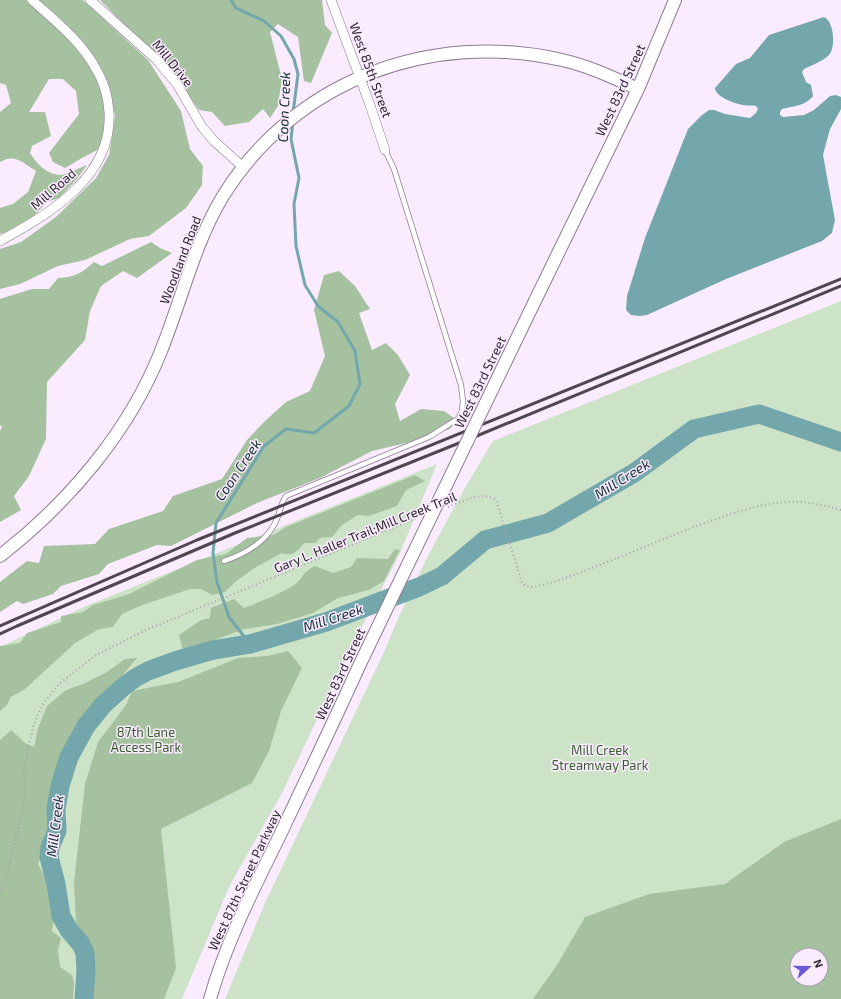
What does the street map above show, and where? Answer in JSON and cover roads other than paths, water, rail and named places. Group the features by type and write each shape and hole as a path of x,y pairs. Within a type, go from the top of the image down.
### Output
{"main road":[{"name":"West 83rd Street","path":"309,775 360,664 638,89 675,0"},
{"name":"Woodland Road","path":"0,556 43,519 77,484 106,448 131,410 158,360 196,252 206,227 221,199 243,167 260,147 290,120 322,97 360,77 395,64 438,54 471,51 505,51 538,55 576,63 638,89"},
{"name":"West 87th Street Parkway","path":"210,999 218,970 250,898 309,775"}],"street":[{"name":"Mill Road","path":"0,241 29,226 55,208 89,175 100,157 107,139 110,121 104,85 96,69 79,44 32,0"},
{"name":"Mill Drive","path":"90,0 156,59 177,84 202,126 214,141 243,167"},
{"name":"West 85th Street","path":"331,0 360,77 385,150"}],"lane":[{"path":"224,561 246,552 272,530 279,515 282,502 286,496 429,437 458,418 462,411 463,401 461,385 394,169 385,150"}],"waterway":[{"name":"Coon Creek","path":"231,0 236,8 264,21 281,36 294,59 298,74 293,113"},
{"name":"Coon Creek","path":"250,644 229,617 217,582 213,553 216,523 264,446 286,429 314,433 349,406 360,384 355,351 338,322 318,306 305,285 296,246 294,204 299,178 291,139 293,122"},
{"name":"Mill Creek","path":"84,999 86,970 85,953 81,944 69,930 61,916 56,884 49,857 50,847 57,831 56,809 60,786 69,757 86,726 103,705 135,678 148,671 175,661 213,650 250,644 326,622 419,587 442,576 485,540 548,523 634,473 694,429 759,414 841,442"}],"railway":[{"path":"0,626 197,540 841,279"},
{"path":"0,634 235,533 479,435 841,286"}],"park label":[{"name":"87th Lane Access Park","path":"146,740"},
{"name":"Mill Creek Streamway Park","path":"600,758"}]}
